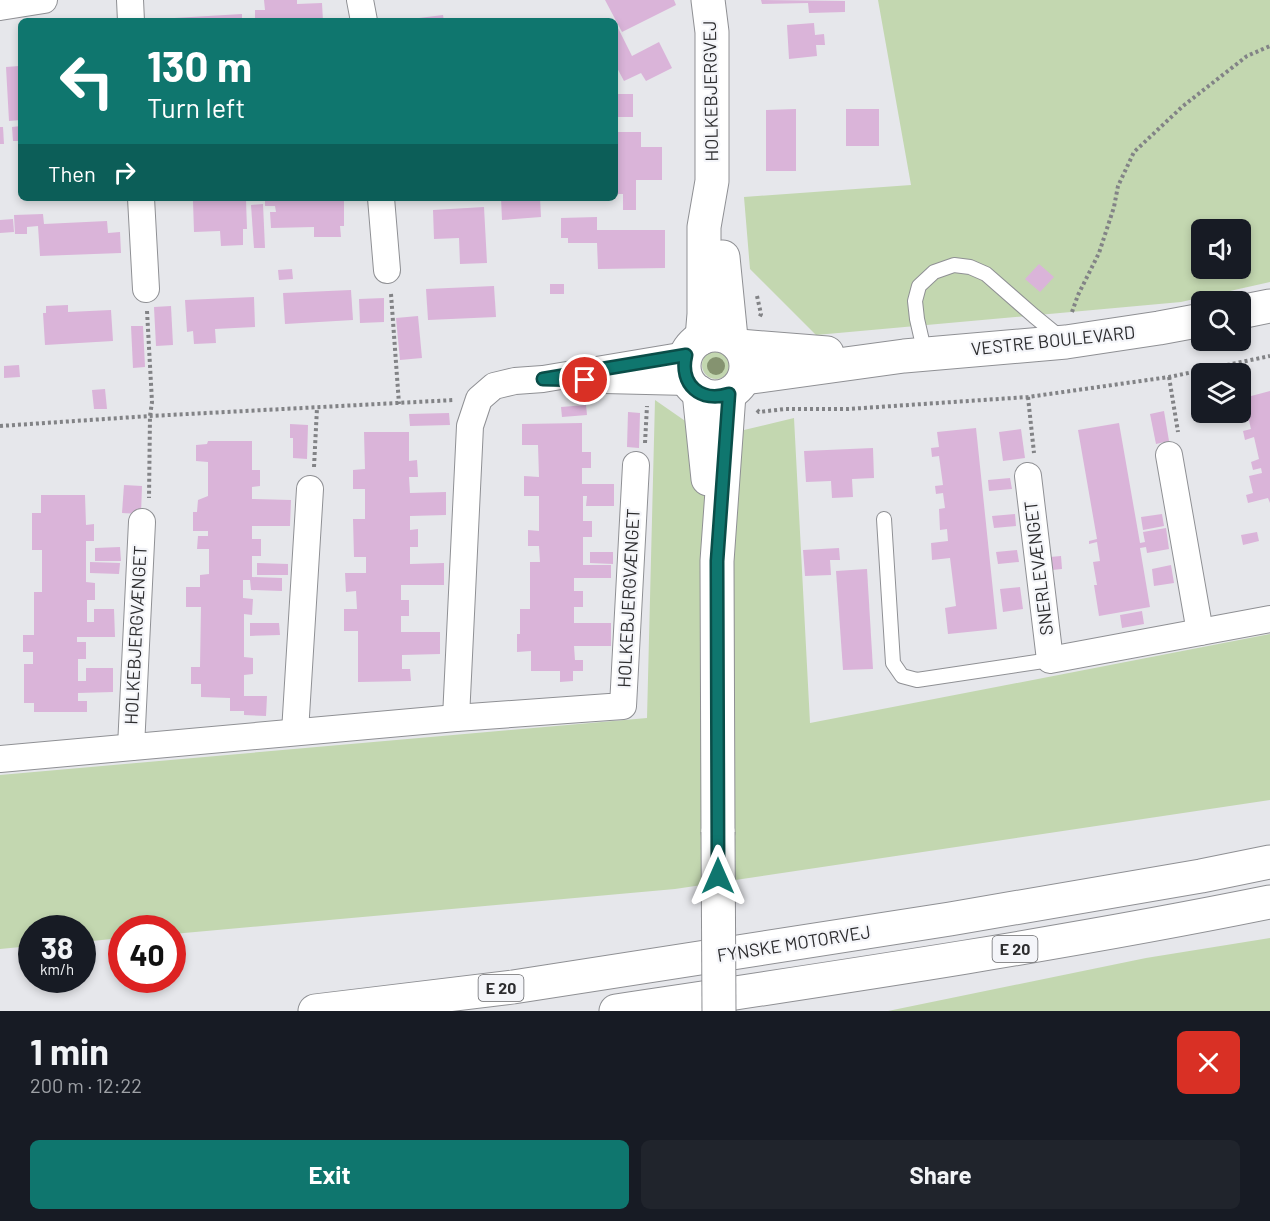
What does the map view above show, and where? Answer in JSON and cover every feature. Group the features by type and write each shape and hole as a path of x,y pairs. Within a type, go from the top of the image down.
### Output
{"main road":[{"name":"HOLKEBJERGVEJ","path":"708,0 712,32 712,181 720,223 715,365 719,1011"},
{"path":"1251,310 1270,306"},
{"name":"VESTRE BOULEVARD","path":"715,365 915,355 1066,342 1191,322"},
{"name":"FYNSKE MOTORVEJ","path":"315,1011 513,987 950,920 1270,862"},
{"name":"E 20","path":"616,1011 943,961 1270,902"}],"street":[{"path":"1,5 44,0"},
{"path":"130,0 131,18"},
{"path":"360,0 363,18"},
{"path":"141,201 146,290"},
{"path":"381,201 387,270"},
{"path":"456,718 470,426 479,399 494,386 515,381 715,365"},
{"path":"543,379 648,381 715,365"},
{"path":"1170,455 1200,632"},
{"name":"HOLKEBJERGVÆNGET","path":"0,759 456,718 623,706 636,465"},
{"name":"SNERLEVÆNGET","path":"1028,476 1050,660 1270,619"},
{"path":"295,732 310,489"},
{"name":"HOLKEBJERGVÆNGET","path":"131,747 142,522"}],"lane":[{"path":"915,355 917,319 915,301 919,286 934,272 954,265 970,267 986,274 1066,342"},
{"name":"SNERLEVÆNGET","path":"884,519 893,663 902,676 917,680 1050,660"}],"path":[{"path":"1066,342 1078,295 1099,253 1114,207 1118,186 1134,152 1183,106 1247,56 1270,46"},
{"path":"387,270 390,280 399,404"},
{"path":"142,522 148,512 152,402 146,290"},
{"path":"785,409 848,409 1028,397 1169,377 1270,356"},
{"path":"1169,377 1181,449 1170,455"},
{"path":"636,465 645,459 648,381"},
{"path":"1028,397 1036,471 1028,476"},
{"path":"0,426 479,399"},
{"path":"310,489 313,481 317,408"}],"green space":[{"path":"878,0 1270,0 1270,282 1230,291 1191,291 1191,300 1181,302 816,335 750,269 744,197 911,185"},
{"path":"716,351 726,355 730,365 726,375 716,379 706,375 702,365 706,355"},
{"path":"655,400 691,425 744,430 794,418 810,723 1270,634 1270,800 675,889 186,933 186,915 108,915 108,939 96,941 96,915 18,915 18,947 0,949 0,775 647,718"},
{"path":"1270,938 1270,1011 888,1011 1146,958"}],"building":[{"path":"264,0 297,0 297,4 322,3 323,18 255,18 255,10 265,10"},
{"path":"605,0 674,0 676,5 622,32 618,18 615,18"},
{"path":"761,0 845,1 845,12 809,13 808,3 762,4"},
{"path":"242,14 242,18 174,18"},
{"path":"443,15 444,18 419,18"},
{"path":"814,23 815,35 824,34 825,45 816,45 817,56 789,59 787,25"},
{"path":"618,28 632,56 659,42 672,68 646,81 641,73 624,81 618,70"},
{"path":"18,66 18,120 9,121 6,67"},
{"path":"618,94 633,94 633,117 618,117"},
{"path":"796,109 796,171 766,171 766,110"},
{"path":"846,109 879,109 879,146 846,146"},
{"path":"18,126 18,141 13,141 12,127"},
{"path":"0,127 3,127 4,144 0,144"},
{"path":"618,132 641,132 641,147 662,147 662,180 636,180 636,210 623,210 623,194 618,194"},
{"path":"193,201 246,201 247,229 243,229 243,245 221,246 220,231 194,232"},
{"path":"265,201 344,201 344,226 340,226 341,237 314,237 314,227 271,228 270,212 276,212 275,206 265,206"},
{"path":"501,201 540,201 541,217 502,220"},
{"path":"263,204 265,248 254,248 251,205"},
{"path":"484,207 487,263 460,264 459,238 434,239 433,210"},
{"path":"43,214 44,224 107,221 108,233 120,232 121,253 40,256 38,226 27,227 27,234 15,234 14,215"},
{"path":"597,217 597,230 665,230 665,268 598,269 597,243 568,243 568,238 561,238 561,218"},
{"path":"13,219 14,232 0,233 0,220"},
{"path":"1039,264 1054,277 1040,292 1025,279"},
{"path":"292,269 293,279 279,280 278,270"},
{"path":"550,284 564,284 564,294 550,294"},
{"path":"494,286 496,317 428,320 426,289"},
{"path":"351,290 353,320 285,324 283,293"},
{"path":"254,297 255,327 215,329 216,343 194,344 193,331 187,332 185,300"},
{"path":"384,298 384,322 360,323 359,299"},
{"path":"68,305 68,312 111,310 113,341 45,345 43,313 46,313 46,306"},
{"path":"171,306 173,345 156,346 154,307"},
{"path":"418,316 422,358 400,360 396,318"},
{"path":"131,326 143,326 145,367 133,368"},
{"path":"19,365 20,377 4,378 4,366"},
{"path":"105,389 107,409 94,409 92,390"},
{"path":"1270,391 1270,503 1268,498 1248,503 1246,495 1253,493 1249,476 1262,473 1261,468 1253,470 1251,462 1259,459 1254,437 1245,440 1243,431 1251,429 1251,396"},
{"path":"586,405 587,415 562,417 561,407"},
{"path":"1164,411 1169,441 1156,444 1150,414"},
{"path":"628,412 640,413 639,448 627,447"},
{"path":"449,413 450,425 410,426 409,414"},
{"path":"582,423 582,452 591,452 591,468 582,468 582,484 614,484 614,506 586,506 587,496 583,496 583,521 592,521 592,537 583,537 583,565 611,565 611,578 574,578 574,591 583,591 583,607 574,607 574,623 611,623 611,646 574,646 575,660 583,660 583,671 573,671 573,681 560,682 560,671 531,671 531,651 517,652 520,609 530,609 530,562 540,562 539,546 528,546 528,530 539,531 539,496 524,496 524,476 539,477 538,445 522,445 522,424"},
{"path":"1119,423 1140,543 1145,542 1143,532 1166,528 1169,549 1147,553 1146,547 1140,548 1150,607 1099,616 1093,562 1100,561 1097,542 1089,544 1089,541 1097,539 1078,430"},
{"path":"290,424 308,425 307,459 293,458"},
{"path":"976,428 997,629 948,634 945,608 956,606 950,558 932,560 931,543 948,541 947,529 940,530 939,509 945,508 943,493 936,494 935,486 943,485 939,456 932,457 931,448 939,447 937,432"},
{"path":"1021,429 1025,458 1003,461 999,432"},
{"path":"364,432 409,432 409,461 417,460 418,477 409,477 410,493 446,492 446,515 410,516 410,530 418,529 418,547 410,547 410,564 444,563 444,585 401,585 401,600 409,600 409,616 401,616 401,632 440,632 440,654 402,655 402,669 410,669 411,681 358,682 358,631 344,631 344,609 357,609 356,591 346,592 345,573 366,573 366,557 354,557 353,519 365,519 365,489 353,489 353,470 365,469"},
{"path":"208,441 252,441 252,470 260,470 260,486 252,487 252,499 291,500 290,526 252,526 252,539 261,539 261,556 252,556 252,577 282,578 282,591 251,590 250,580 243,580 243,598 253,599 252,615 244,614 244,657 253,658 253,674 244,675 244,696 267,696 266,716 244,715 244,711 230,711 230,698 201,697 201,684 191,684 191,667 200,667 201,607 186,607 186,587 200,587 200,575 209,574 209,549 197,549 198,536 208,536 208,531 193,531 193,512 197,512 198,500 208,496 208,462 196,461 196,445 207,444"},
{"path":"873,448 874,478 852,479 853,497 832,498 831,481 806,482 804,451"},
{"path":"1010,478 1012,489 989,491 988,480"},
{"path":"124,485 142,486 141,514 122,513"},
{"path":"41,495 85,495 86,525 94,524 94,541 86,541 86,582 95,583 95,600 87,600 87,622 94,622 94,609 114,609 115,637 77,637 77,642 86,642 86,659 78,659 78,681 86,681 86,668 113,668 113,692 78,693 78,701 87,701 87,712 34,712 34,703 24,703 24,664 33,664 33,652 23,652 23,635 34,635 34,592 42,592 42,550 32,550 32,513 41,513"},
{"path":"1015,514 1016,526 994,528 992,516"},
{"path":"1162,514 1164,526 1143,530 1141,517"},
{"path":"1257,532 1259,541 1243,545 1241,535"},
{"path":"120,547 121,561 95,561 95,548"},
{"path":"839,548 840,560 830,560 831,575 805,576 803,550"},
{"path":"1017,550 1019,562 998,564 996,552"},
{"path":"590,552 613,552 613,564 590,563"},
{"path":"1061,556 1062,569 1052,570 1050,557"},
{"path":"90,562 120,563 119,574 90,573"},
{"path":"257,563 288,564 288,575 257,575"},
{"path":"1171,565 1174,583 1154,586 1152,569"},
{"path":"867,569 873,669 843,670 836,571"},
{"path":"1020,587 1023,609 1003,612 1000,589"},
{"path":"1142,611 1144,624 1122,628 1120,615"},
{"path":"250,623 279,623 280,635 250,636"}],"route":[{"path":"585,380 543,379 686,355 685,373 693,388 709,397 729,394 717,561 718,876"}]}
